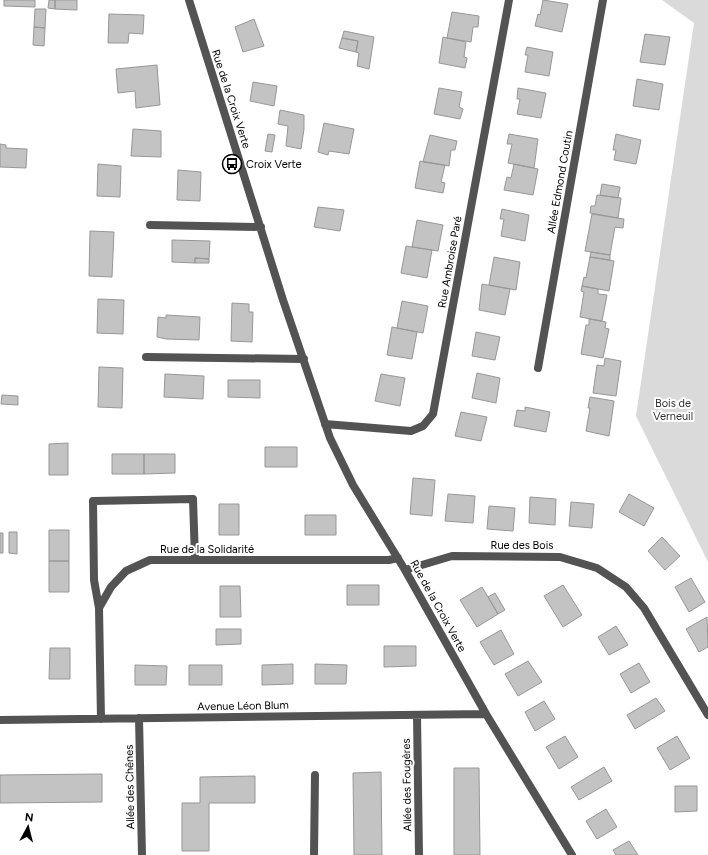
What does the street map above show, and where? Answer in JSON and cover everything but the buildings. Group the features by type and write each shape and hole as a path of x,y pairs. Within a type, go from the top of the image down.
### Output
{"street":[{"name":"Rue de la Croix Verte","path":"188,0 260,227 330,438 353,485 405,570 486,714 572,855"},
{"name":"Rue Ambroise Paré","path":"325,424 411,431 423,426 433,414 509,0"},
{"name":"Allée Edmond Coutin","path":"538,368 604,0"},
{"path":"150,225 260,227"},
{"path":"146,357 304,359"},
{"path":"101,719 99,608 94,580 94,501 193,499 195,559"},
{"name":"Rue des Bois","path":"405,570 452,556 560,557 597,568 626,588 644,608 708,715"},
{"name":"Rue de la Solidarité","path":"99,608 111,587 126,571 150,560 389,560 398,558"},
{"name":"Avenue Léon Blum","path":"0,720 486,714"},
{"name":"Allée des Fougères","path":"417,715 419,855"},
{"name":"Allée des Chênes","path":"139,718 142,855"},
{"path":"314,855 315,775"}],"green space":[{"name":"Bois de Verneuil","path":"662,0 708,0 708,562 636,416 694,23"}],"place":[{"name":"Croix Verte","path":"232,164"}]}
